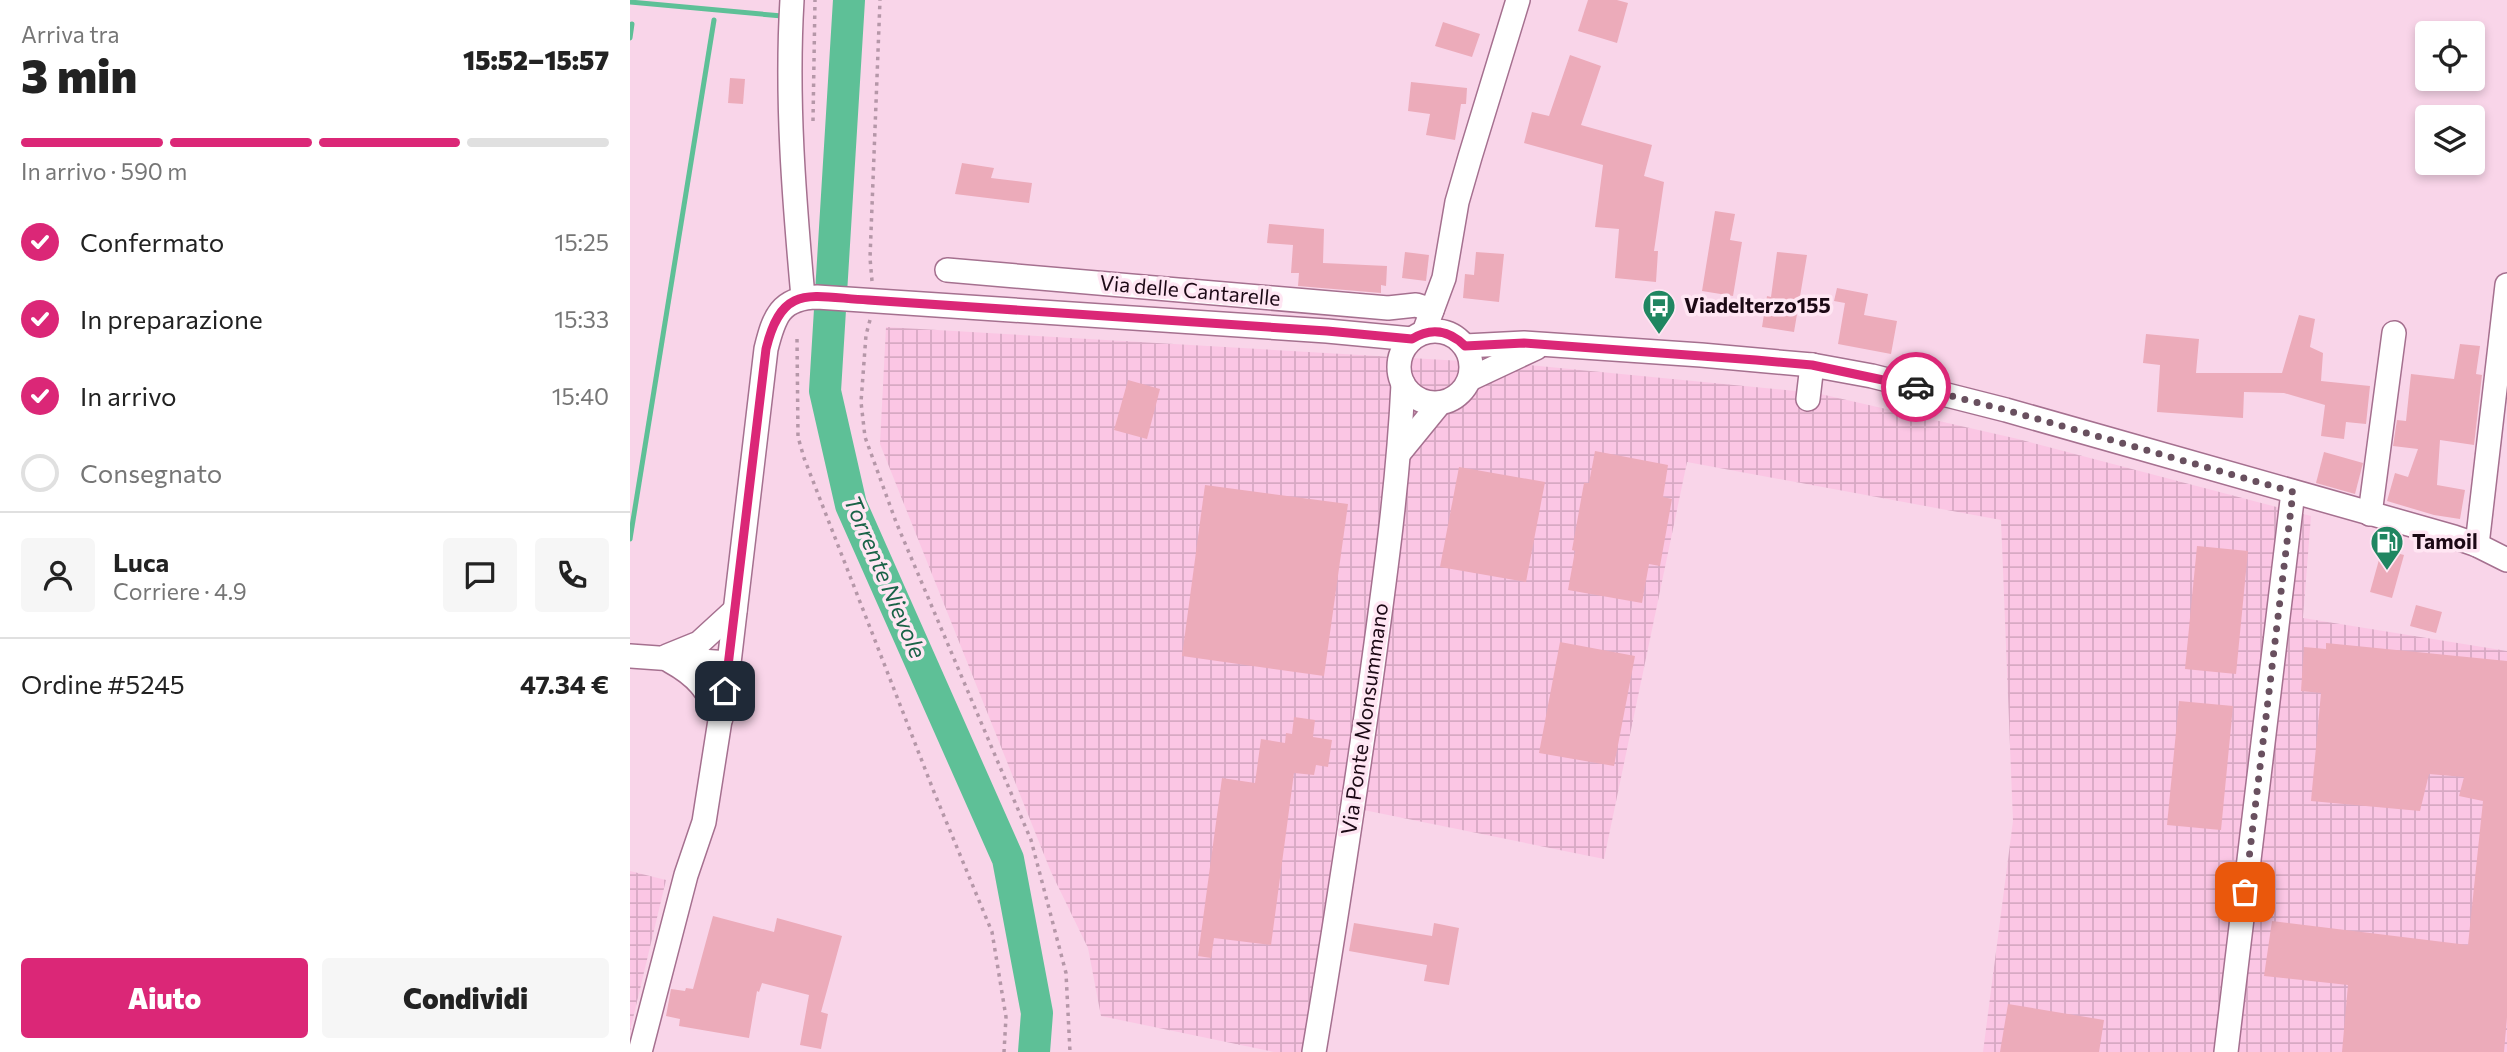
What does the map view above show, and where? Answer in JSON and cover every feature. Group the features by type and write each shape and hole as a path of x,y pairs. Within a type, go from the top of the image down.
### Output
{"street":[{"path":"792,0 789,53 792,169 810,297"},
{"path":"1401,375 1402,352 1418,336 1432,310 1444,278 1457,202 1518,0"},
{"name":"Via delle Cantarelle","path":"947,270 1388,308 1416,305 1432,310"},
{"path":"1444,278 1457,340 1471,365 1470,379"},
{"path":"2477,545 2507,285"},
{"path":"640,1052 687,875 704,822 729,663 766,349 777,315 790,301 810,297 871,300 1418,336 1438,331 1457,340 1544,344 1812,365 1872,376 2006,410 2477,545 2506,560"},
{"path":"1329,303 1333,331"},
{"path":"1333,331 1359,341 1401,375 1409,392 1422,401 1440,403"},
{"path":"2370,514 2394,332"},
{"path":"1399,452 1440,403 1456,396 1470,379 1544,344"},
{"path":"1808,399 1812,365"},
{"name":"Via Ponte Monsummano","path":"1314,1052 1343,879 1388,560 1399,452 1401,375"},
{"path":"2226,1052 2293,492"},
{"path":"664,658 699,643 735,610"},
{"path":"630,656 729,663"},
{"path":"664,658 692,673 710,697 721,718"}],"path":[{"path":"880,0 870,258 871,300 861,402 865,437 896,522 1031,840 1066,972 1070,1052"},
{"path":"797,339 798,437 804,458 934,792 992,932 1006,1017 1004,1052"}],"shaded area":[{"path":"886,327 1529,365 1816,393 2018,439 2311,516 2303,618 2507,651 2507,1052 1983,1052 2013,821 2001,520 1687,462 1604,859 1339,805 1305,1052 1274,1052 1101,1016 1088,948 1051,872 880,444"},
{"path":"630,871 666,880 630,1031"}],"building":[{"path":"1588,0 1617,0 1628,3 1617,43 1578,31"},
{"path":"1443,22 1480,34 1472,57 1435,46"},
{"path":"1570,55 1601,66 1581,125 1652,145 1644,176 1664,182 1654,251 1658,251 1656,282 1615,278 1619,229 1595,227 1603,165 1524,143 1532,112 1549,116"},
{"path":"730,78 745,79 743,104 728,103"},
{"path":"1411,82 1467,88 1466,104 1461,104 1455,140 1426,135 1430,114 1408,111"},
{"path":"962,163 994,168 991,178 1032,183 1029,203 955,194"},
{"path":"1715,211 1735,214 1730,240 1742,242 1733,296 1702,291"},
{"path":"1269,224 1324,229 1323,263 1387,266 1386,286 1381,285 1381,293 1298,286 1299,273 1291,273 1293,245 1267,243"},
{"path":"1405,252 1429,255 1426,281 1402,278"},
{"path":"1476,252 1504,254 1499,302 1463,298 1465,274 1474,275"},
{"path":"1777,252 1807,255 1794,332 1762,327 1767,296 1771,297"},
{"path":"1837,288 1868,294 1864,315 1897,321 1891,354 1838,344 1845,303 1834,301"},
{"path":"2299,315 2315,319 2310,347 2323,353 2321,381 2370,386 2366,424 2346,422 2344,439 2321,436 2325,405 2284,393 2244,392 2243,418 2157,412 2160,365 2143,363 2146,334 2199,339 2196,373 2282,373"},
{"path":"2460,344 2480,346 2476,374 2482,375 2474,445 2440,440 2437,485 2465,490 2460,519 2434,515 2387,501 2395,473 2408,477 2418,449 2393,446 2397,420 2406,421 2411,374 2454,379"},
{"path":"1128,380 1160,389 1147,439 1114,430"},
{"path":"1595,451 1668,465 1663,497 1672,499 1660,566 1649,564 1642,603 1568,590 1584,483 1589,483"},
{"path":"2324,452 2363,463 2355,494 2316,483"},
{"path":"1459,467 1545,482 1526,582 1440,567"},
{"path":"1205,485 1348,504 1324,676 1182,656"},
{"path":"2197,546 2248,551 2236,674 2185,669"},
{"path":"2382,549 2404,555 2392,598 2370,592"},
{"path":"2416,605 2442,612 2436,633 2410,626"},
{"path":"1560,642 1635,656 1614,766 1539,753"},
{"path":"2326,643 2507,661 2507,1017 2504,1052 2342,1052 2348,985 2264,976 2272,921 2468,945 2483,801 2459,796 2464,777 2429,774 2420,811 2311,801 2321,693 2301,691 2304,647 2326,649"},
{"path":"2179,701 2233,706 2221,830 2167,825"},
{"path":"1294,717 1315,720 1313,737 1332,740 1328,767 1316,765 1314,775 1294,773 1271,945 1214,938 1211,958 1198,956 1222,778 1255,783 1261,739 1285,743 1286,733 1292,734"},
{"path":"713,916 774,932 777,918 842,936 821,1012 828,1014 821,1049 800,1045 809,995 762,983 759,992 757,991 749,1038 679,1026 680,1019 666,1016 671,989 693,989"},
{"path":"1354,923 1432,936 1434,923 1459,928 1449,985 1424,981 1427,965 1349,951"},
{"path":"2008,1004 2104,1020 2099,1052 2000,1052"}],"waterway":[{"name":"Torrente Nievole","path":"849,0 825,391 851,505 1008,859 1037,1013 1034,1052"},
{"path":"630,2 782,16"},
{"path":"630,539 714,20"},
{"path":"630,38 632,24"}],"way so far":[{"path":"1916,387 2293,492 2245,892"}],"place":[{"name":"Viadelterzo155","path":"1659,336"},
{"name":"Tamoil","path":"2387,572"}],"route":[{"path":"725,691 766,349 777,315 790,301 797,298 868,300 1412,339 1424,332 1438,331 1450,334 1465,346 1524,343 1812,365 1916,387"}]}
